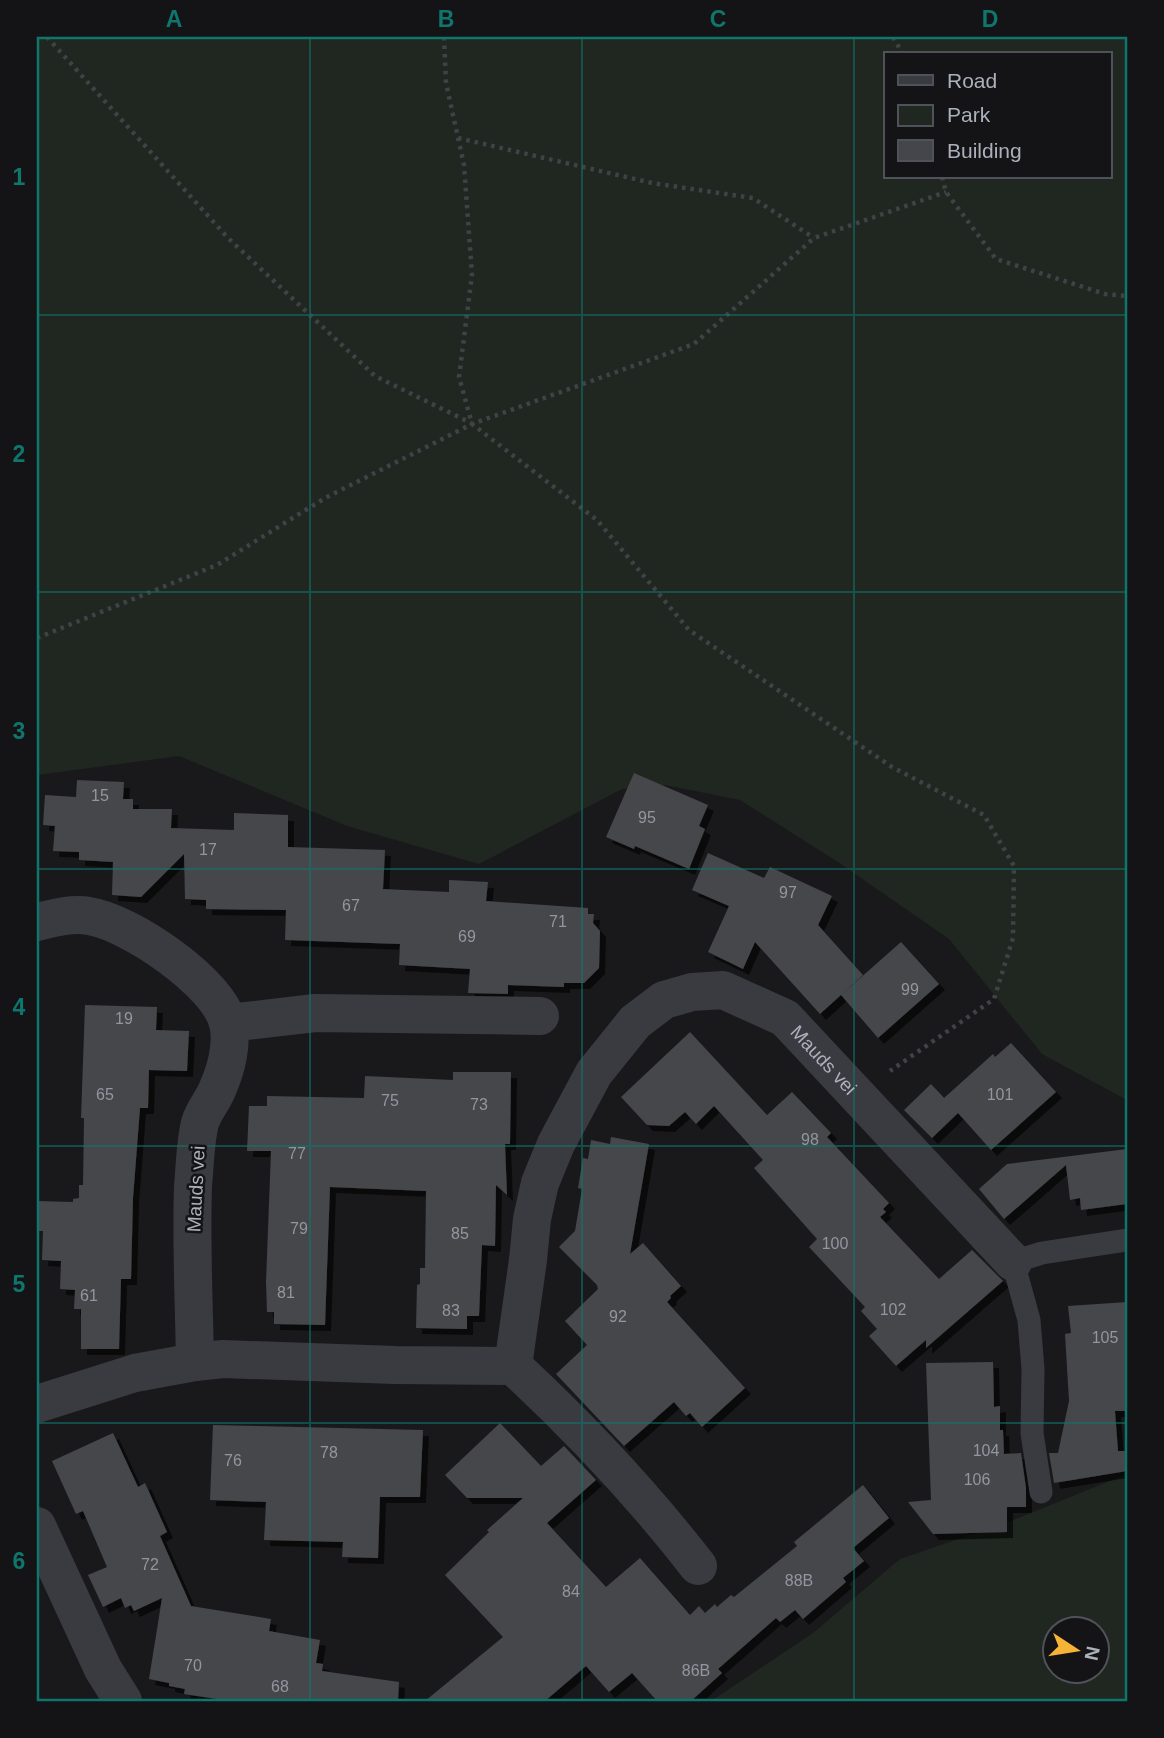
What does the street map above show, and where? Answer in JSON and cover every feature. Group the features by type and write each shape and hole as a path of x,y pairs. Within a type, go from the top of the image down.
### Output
{"street":[{"path":"37,922 58,917 88,916 117,923 168,955 195,977 218,1002 228,1023 315,1013 540,1016"},
{"name":"Mauds vei","path":"513,1366 532,1219 540,1183 556,1144 594,1073 635,1022 664,1000 692,992 723,990 785,1018 1013,1262"},
{"name":"Mauds vei","path":"195,1362 192,1211 195,1165 205,1108 217,1092 229,1055 228,1023"},
{"path":"37,1404 135,1373 223,1359 513,1366 592,1441 635,1492 655,1511 698,1566"},
{"path":"37,1526 103,1669 123,1701"}],"lane":[{"path":"1013,1262 1042,1253 1127,1240"},
{"name":"Mauds vei","path":"1013,1262 1030,1320 1032,1433 1041,1492"}],"path":[{"path":"47,37 229,238 375,376 472,424 597,520 689,630 892,767 984,815 1014,866 1013,938 994,999 856,1094"},
{"path":"444,37 446,83 464,165 472,275 459,377 472,424"},
{"path":"892,37 902,52"},
{"path":"458,138 652,183 753,198 814,239"},
{"path":"942,178 946,192 996,259 1105,293 1127,296"},
{"path":"37,638 217,565 326,498 472,424 694,344 814,239 946,192"}],"green space":[{"path":"37,37 1127,37 1127,1100 1042,1054 949,939 838,862 740,800 665,785 622,789 479,864 347,826 179,756 37,775"},
{"path":"1127,1470 1127,1701 711,1701 813,1633 900,1559 1011,1521 1122,1476"}],"building":[{"path":"634,773 708,805 699,826 705,829 689,869 606,837"},
{"path":"77,780 124,782 123,799 133,799 133,809 172,809 171,828 234,830 234,813 288,815 288,847 385,850 383,889 449,892 449,880 488,882 486,901 588,908 588,914 594,914 593,923 600,931 599,968 584,983 564,983 564,987 508,985 508,994 468,993 470,969 399,965 400,944 285,940 286,910 206,909 206,900 185,899 184,854 141,897 112,895 113,862 79,860 79,852 53,851 55,826 43,825 45,795 76,797"},
{"path":"708,853 764,878 770,867 832,896 818,925 863,975 820,1014 755,942 743,969 708,952 729,906 692,890"},
{"path":"901,942 939,984 878,1038 841,995"},
{"path":"85,1005 157,1007 156,1030 189,1031 187,1071 149,1070 148,1108 140,1108 133,1198 131,1279 121,1279 119,1349 81,1349 81,1309 74,1309 75,1290 60,1289 61,1261 42,1260 43,1231 37,1231 37,1201 73,1202 73,1199 79,1198 79,1185 83,1185 84,1118 81,1118"},
{"path":"690,1032 767,1115 792,1092 831,1133 827,1137 889,1203 883,1209 886,1212 880,1217 939,1279 972,1250 1003,1281 926,1348 926,1340 896,1366 869,1336 877,1329 861,1311 865,1307 809,1247 817,1239 754,1168 763,1160 714,1106 696,1124 685,1112 669,1126 647,1125 621,1097"},
{"path":"1011,1043 1056,1092 991,1150 958,1113 932,1138 904,1110 931,1084 944,1098 993,1054 995,1057"},
{"path":"453,1072 511,1072 510,1144 505,1144 507,1195 496,1185 495,1246 482,1245 479,1316 467,1316 467,1329 416,1328 417,1285 420,1284 420,1268 425,1268 426,1191 330,1187 325,1325 274,1324 274,1312 267,1312 266,1282 271,1151 247,1151 249,1106 267,1106 267,1096 364,1098 365,1076 453,1080"},
{"path":"611,1137 649,1144 630,1254 643,1243 681,1286 667,1302 745,1388 702,1427 690,1413 686,1416 674,1402 624,1446 556,1374 587,1345 565,1321 598,1289 559,1247 575,1231 582,1189 578,1188 583,1158 588,1159 591,1140 610,1144"},
{"path":"1127,1149 1127,1204 1081,1210 1080,1198 1070,1200 1066,1165 1004,1219 979,1189 1007,1164"},
{"path":"1127,1302 1127,1411 1115,1411 1118,1451 1127,1451 1127,1471 1054,1483 1049,1453 1058,1453 1069,1401 1065,1334 1071,1333 1068,1306"},
{"path":"993,1362 994,1407 1000,1406 1004,1454 1021,1453 1026,1507 1007,1507 1007,1532 933,1534 908,1502 931,1500 926,1363"},
{"path":"500,1423 541,1466 564,1446 596,1480 547,1523 606,1587 640,1558 690,1615 699,1606 705,1613 731,1595 734,1597 797,1546 794,1542 863,1485 889,1518 853,1548 864,1561 843,1578 846,1582 803,1619 795,1610 780,1622 776,1618 718,1669 722,1673 691,1701 657,1701 632,1673 609,1692 586,1666 545,1701 425,1701 503,1637 445,1575 489,1532 487,1530 523,1498 467,1498 445,1475"},
{"path":"213,1425 423,1430 420,1497 380,1497 378,1558 342,1557 343,1542 264,1540 266,1502 210,1500"},
{"path":"113,1433 138,1487 145,1483 167,1532 160,1536 191,1606 271,1619 269,1631 320,1640 316,1663 323,1664 322,1671 399,1682 398,1701 230,1701 184,1694 185,1689 149,1679 162,1598 134,1611 131,1605 125,1608 121,1598 103,1607 88,1575 107,1567 83,1511 76,1514 52,1461"}]}
